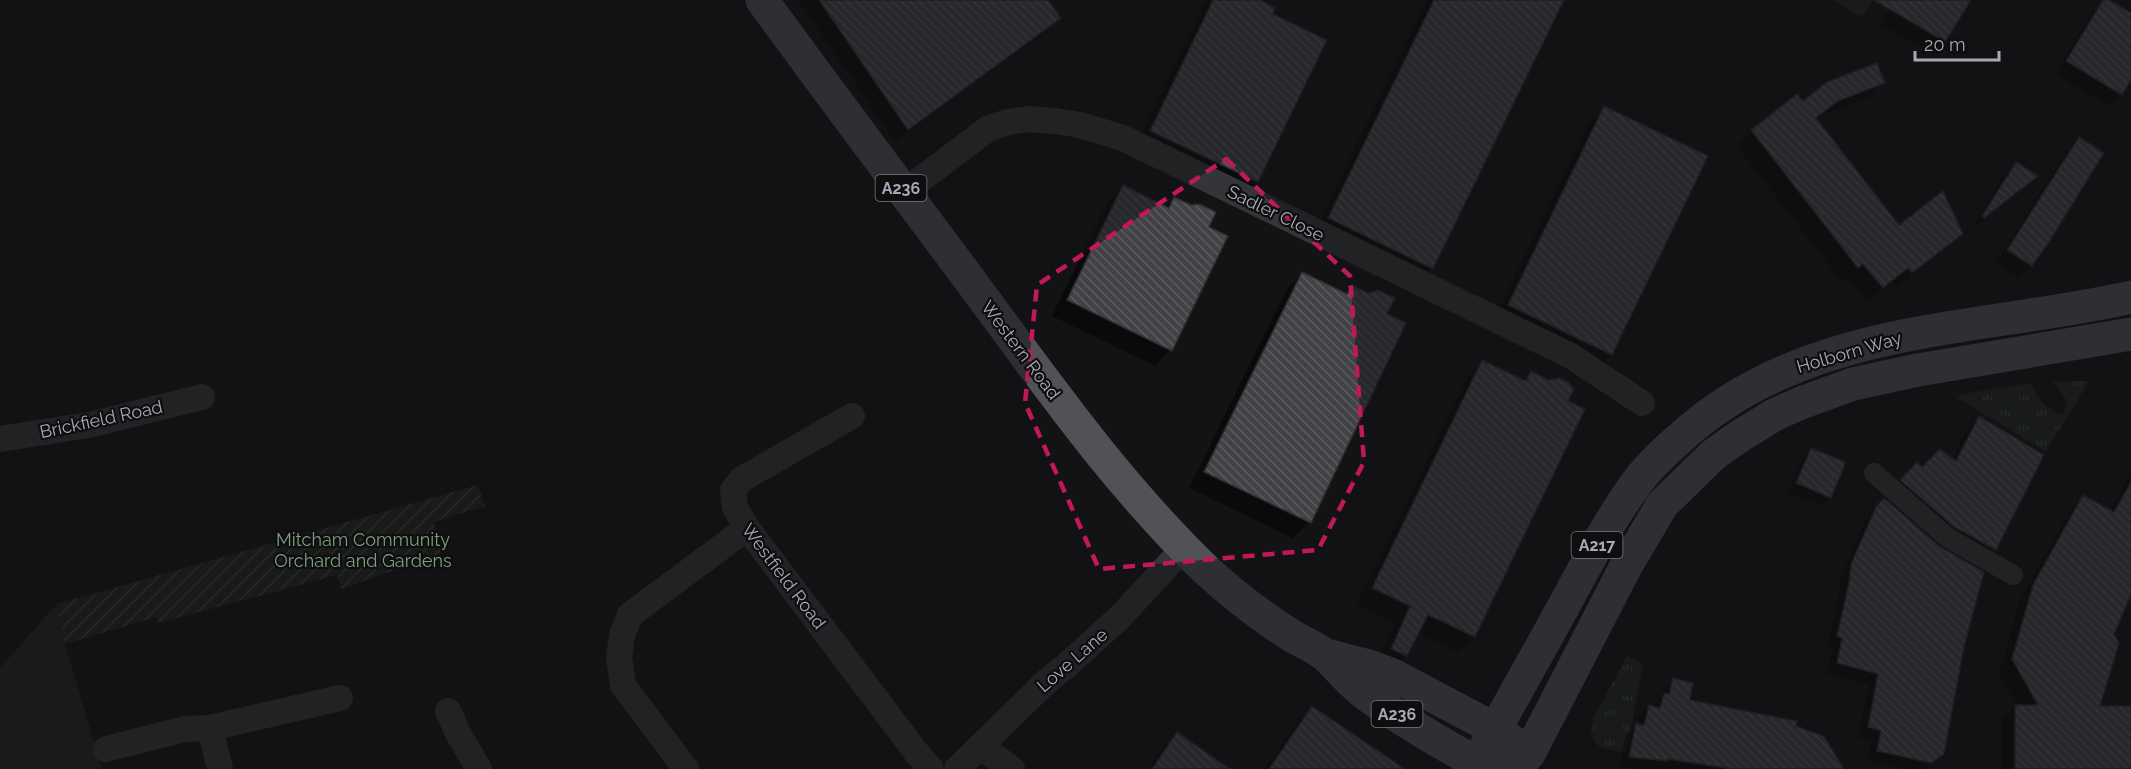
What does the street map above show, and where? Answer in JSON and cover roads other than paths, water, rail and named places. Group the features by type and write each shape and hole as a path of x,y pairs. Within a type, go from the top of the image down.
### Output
{"main road":[{"name":"Western Road","path":"762,0 1039,376 1136,495 1184,548 1231,592 1288,633 1326,656 1358,689 1414,725 1504,765"},
{"name":"Holborn Way","path":"1495,729 1601,538 1636,484 1666,451 1706,416 1758,382 1796,365 1834,352 1912,334 2057,312 2131,297"},
{"name":"Holborn Way","path":"1504,765 1662,505 1713,455 1740,436 1774,415 1852,384 1918,370 2131,334"},
{"name":"Western Road","path":"1326,656 1369,666 1393,675 1495,729"},
{"name":"A236","path":"1495,729 1504,765"}],"street":[{"name":"Sadler Close","path":"904,192 989,128 1029,119 1080,125 1123,138 1571,356 1642,403"},
{"name":"Brickfield Road","path":"0,438 89,425 202,397"},
{"name":"Westfield Road","path":"852,416 742,479 734,490 735,507 747,528 931,769"},
{"path":"1874,473 1947,537 2013,575"},
{"path":"686,769 622,685 619,657 622,635 630,615 747,528"},
{"name":"Love Lane","path":"957,769 1047,681 1120,617 1184,548"},
{"path":"106,749 185,729 210,728 339,698"},
{"path":"448,711 479,769"},
{"path":"210,728 220,769"},
{"path":"980,746 1012,769"}],"park label":[{"name":"Mitcham Community Orchard and Gardens","path":"363,549"}]}
